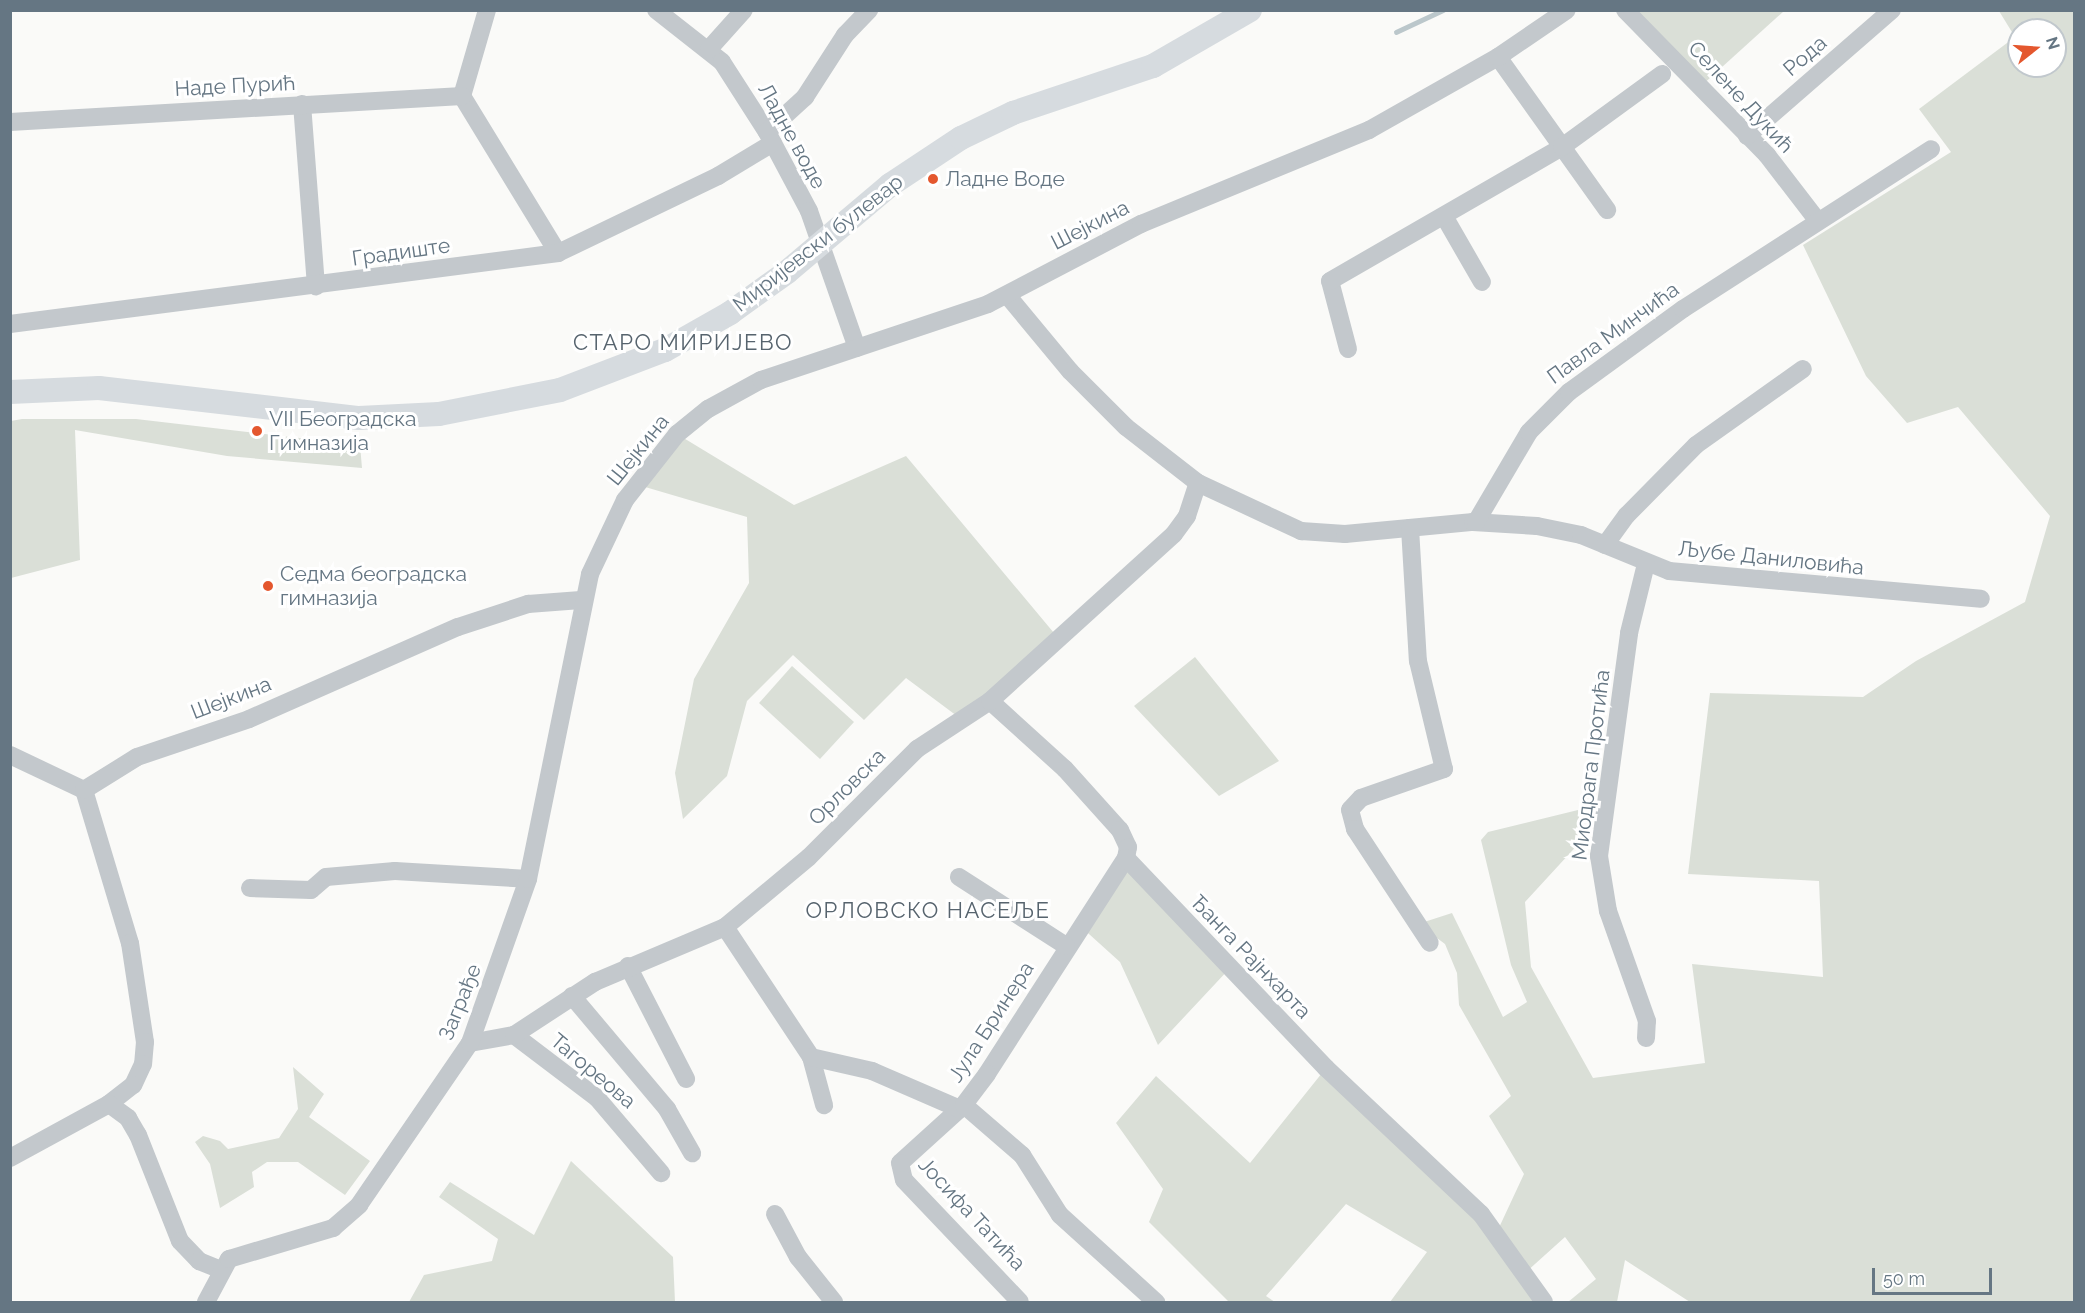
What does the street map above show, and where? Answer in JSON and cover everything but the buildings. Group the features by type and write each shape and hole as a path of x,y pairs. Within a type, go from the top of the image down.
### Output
{"main road":[{"name":"Миријевски булевар","path":"10,392 99,388 359,418 482,408 560,390 665,350 746,303 890,185 961,138 1013,112 1153,66 1250,10"}],"street":[{"path":"487,10 462,96 558,253"},
{"name":"Ладне воде","path":"656,10 709,49 735,80 770,138 821,243 856,348"},
{"path":"709,49 744,10"},
{"name":"Градиште","path":"10,324 558,253 718,176 770,138 805,97 845,35 870,10"},
{"name":"Шејкина","path":"84,790 137,757 249,719 458,627 528,604 581,600 625,500 677,434 708,408 747,386 1007,295 1141,224 1369,130 1498,57 1567,10"},
{"name":"Селене Дукић","path":"1625,10 1747,136 1817,220"},
{"name":"Рода","path":"1747,136 1892,10"},
{"path":"1498,57 1607,210"},
{"path":"1348,349 1330,281 1562,147 1662,74"},
{"name":"Наде Пурић","path":"10,122 462,96"},
{"path":"302,104 316,286"},
{"name":"Павла Минчића","path":"1476,522 1529,432 1569,392 1644,335 1817,220 1930,149"},
{"path":"1444,216 1482,282"},
{"name":"Љубе Даниловића","path":"1007,295 1096,399 1198,483 1315,534 1476,522 1557,529 1605,545 1646,564 1729,579 1981,600"},
{"path":"1605,545 1627,515 1696,446 1803,369"},
{"name":"Орловска","path":"470,1042 514,1035 572,996 628,966 725,927 809,857 916,749 990,701 1174,534 1187,516 1198,483"},
{"path":"1410,528 1418,661 1444,769 1361,798 1350,810 1355,829 1430,943"},
{"name":"Миодрага Протића","path":"1646,564 1629,633 1599,856 1608,911 1647,1021 1646,1038"},
{"name":"Заграђе","path":"220,1270 235,1256 339,1225 359,1205 470,1042 528,879 572,677 581,600"},
{"path":"990,701 1065,770 1120,830 1128,847 1126,858"},
{"path":"10,755 84,790 130,943 145,1029 138,1076 109,1104 10,1158"},
{"name":"Јула Бринера","path":"811,1057 872,1071 962,1107 1126,858"},
{"name":"Ђанга Рајнхарта","path":"1126,858 1326,1068 1441,1173 1496,1235 1544,1302"},
{"path":"250,888 311,890 326,877 395,871 528,879"},
{"path":"959,877 1066,946"},
{"path":"725,927 811,1057 824,1105"},
{"path":"628,966 686,1080"},
{"path":"572,996 667,1109 692,1153"},
{"name":"Тагореова","path":"514,1035 597,1098 661,1173"},
{"path":"109,1104 128,1118 138,1135 180,1241 199,1261 220,1270 206,1302"},
{"path":"962,1107 1022,1155 1060,1215 1156,1302"},
{"name":"Јосифа Татића","path":"962,1107 902,1158 900,1174 1020,1302"},
{"path":"775,1214 798,1257 834,1302"}],"shaded area":[{"path":"1625,11 1784,11 1700,87"},
{"path":"1999,11 2074,11 2074,1302 1690,1302 1625,1260 1617,1302 1568,1302 1596,1279 1565,1237 1525,1273 1544,1302 1390,1302 1427,1252 1346,1204 1266,1296 1275,1302 1229,1302 1149,1222 1163,1189 1116,1123 1156,1076 1250,1163 1326,1068 1496,1234 1524,1174 1489,1116 1511,1096 1459,1005 1457,973 1445,944 1418,924 1452,913 1503,1017 1527,1002 1511,965 1481,840 1488,832 1578,810 1582,840 1525,902 1531,967 1593,1078 1705,1063 1692,964 1823,977 1819,881 1688,874 1710,693 1863,697 1916,661 2025,602 2050,516 1958,407 1907,423 1866,376 1803,245 1951,152 1919,109 2007,43 2007,78 2067,78 2067,18 2007,18 2007,24"},
{"path":"22,419 136,419 360,445 362,468 227,456 75,430 80,560 11,578 11,421"},
{"path":"677,434 794,505 906,456 1059,639 961,719 906,678 864,720 793,655 747,701 727,776 683,819 675,773 694,679 749,583 747,517 635,484"},
{"path":"1195,657 1279,761 1219,796 1134,706"},
{"path":"792,666 854,722 820,759 759,703"},
{"path":"1126,858 1230,968 1158,1045 1120,962 1079,925"},
{"path":"293,1067 324,1094 309,1117 370,1161 345,1195 298,1162 267,1162 252,1172 254,1187 220,1208 210,1164 195,1142 203,1136 220,1141 228,1149 279,1138 298,1109"},
{"path":"571,1161 673,1257 675,1302 409,1302 424,1275 492,1261 498,1239 439,1197 450,1182 534,1235"}],"waterway":[{"path":"1396,32 1443,10"}],"place":[{"name":"Ладне Воде","path":"933,179"},
{"name":"VII Београдска Гимназија","path":"257,431"},
{"name":"Седма београдска гимназија","path":"268,586"}],"district":[{"name":"СТАРО МИРИЈЕВО","path":"683,343"},
{"name":"ОРЛОВСКО НАСЕЉЕ","path":"928,911"}]}
